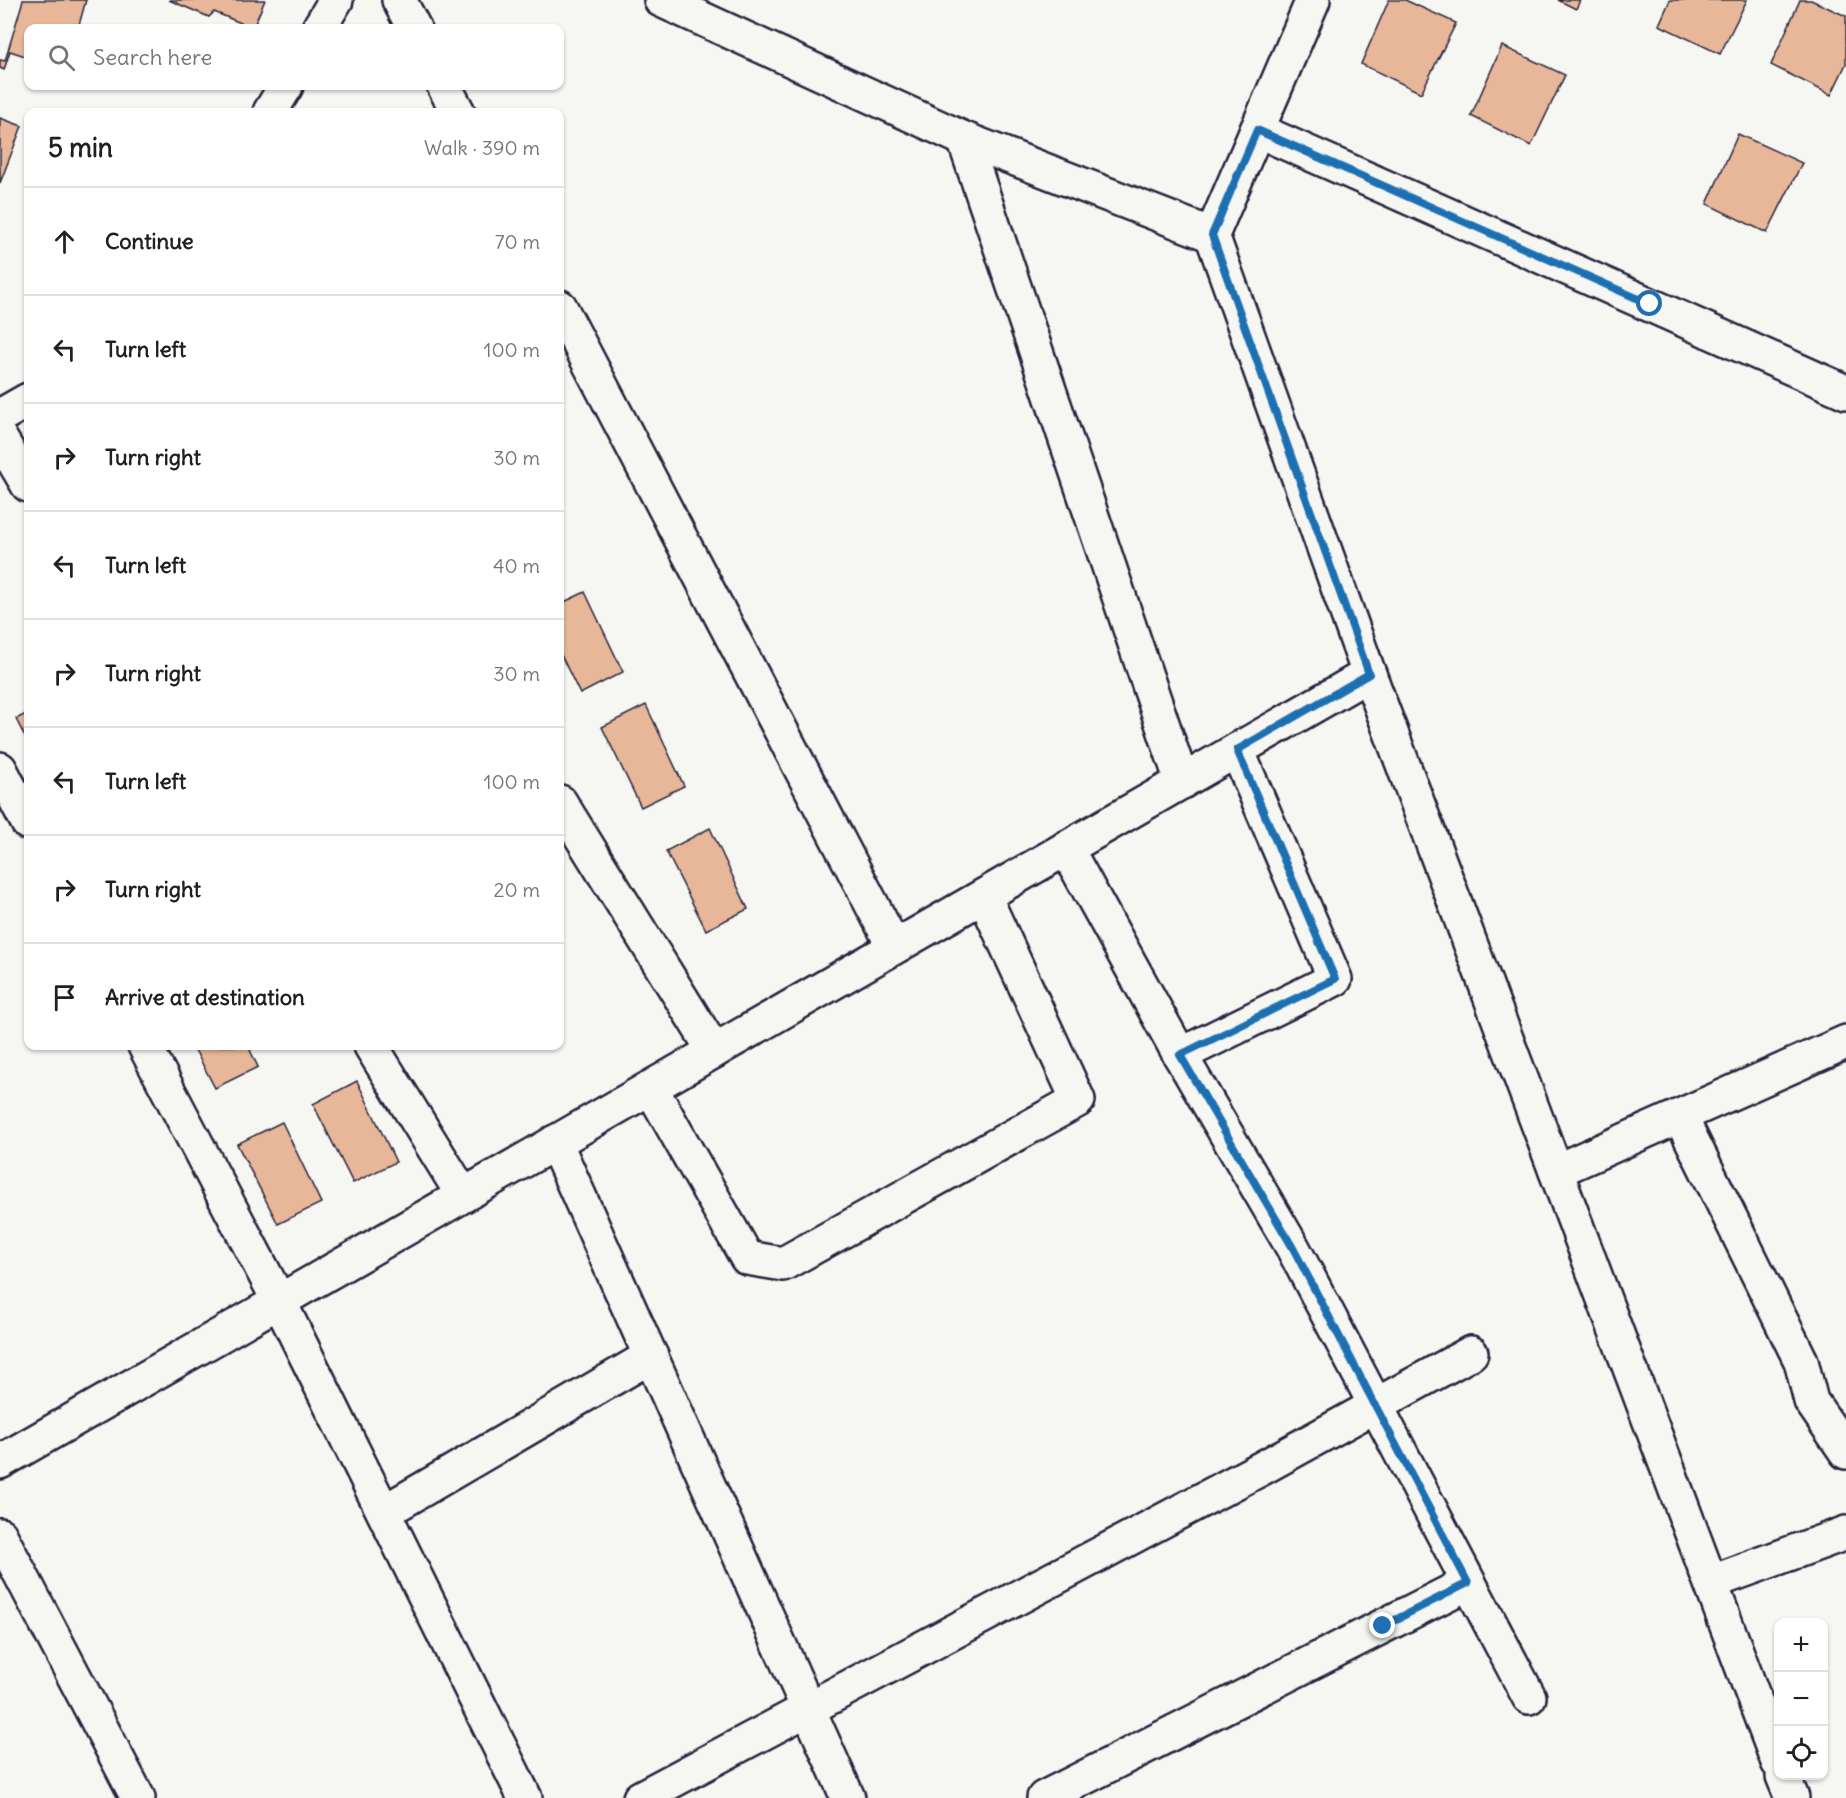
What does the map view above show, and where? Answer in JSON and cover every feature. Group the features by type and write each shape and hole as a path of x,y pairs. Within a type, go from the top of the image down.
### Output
{"street":[{"path":"321,24 336,0"},
{"path":"399,0 412,24"},
{"path":"661,0 964,139 1212,235"},
{"path":"1313,0 1212,235 1369,674 1774,1749"},
{"path":"272,108 284,90"},
{"path":"446,90 456,108"},
{"path":"1257,130 1846,392"},
{"path":"964,139 1182,782"},
{"path":"564,315 894,947"},
{"path":"0,416 24,402"},
{"path":"0,438 24,477"},
{"path":"0,1462 1369,674"},
{"path":"1180,1055 1335,979 1237,750"},
{"path":"0,769 24,816"},
{"path":"564,808 714,1051"},
{"path":"1066,848 1180,1055 1293,1248 1529,1697"},
{"path":"651,1088 747,1258 783,1264 1078,1100 984,896"},
{"path":"1556,1171 1846,1042"},
{"path":"147,1050 279,1301 525,1798"},
{"path":"373,1050 463,1195"},
{"path":"1680,1116 1801,1361 1811,1401 1846,1452"},
{"path":"555,1142 848,1798"},
{"path":"640,1798 1264,1467 1471,1353"},
{"path":"384,1512 651,1356"},
{"path":"1712,1582 1846,1533"},
{"path":"0,1535 138,1798"},
{"path":"1044,1798 1468,1583"},
{"path":"1785,1780 1792,1798"}],"building":[{"path":"23,0 86,0 79,24 24,24 24,56 10,51 4,70 0,68 0,60 5,61"},
{"path":"169,0 265,0 255,24 243,24 214,12 209,17"},
{"path":"1389,0 1405,0 1456,23 1421,93 1361,64"},
{"path":"1558,0 1580,0 1576,9"},
{"path":"1670,0 1747,0 1720,54 1659,25"},
{"path":"1800,0 1811,0 1846,16 1846,64 1831,95 1771,65"},
{"path":"1502,46 1565,75 1531,146 1471,116"},
{"path":"0,118 22,126 0,183"},
{"path":"1738,134 1802,163 1767,233 1707,204"},
{"path":"585,592 623,672 580,694 564,661 564,602"},
{"path":"646,705 684,786 641,807 602,727"},
{"path":"24,715 24,735 16,719"},
{"path":"710,828 748,909 706,930 666,851"},
{"path":"195,1050 250,1050 258,1067 215,1088"},
{"path":"357,1081 396,1162 353,1183 313,1104"},
{"path":"282,1122 321,1203 278,1224 237,1144"}],"route":[{"path":"1383,1626 1468,1583 1293,1248 1180,1055 1335,979 1237,750 1369,674 1212,235 1257,130 1650,304"}]}
